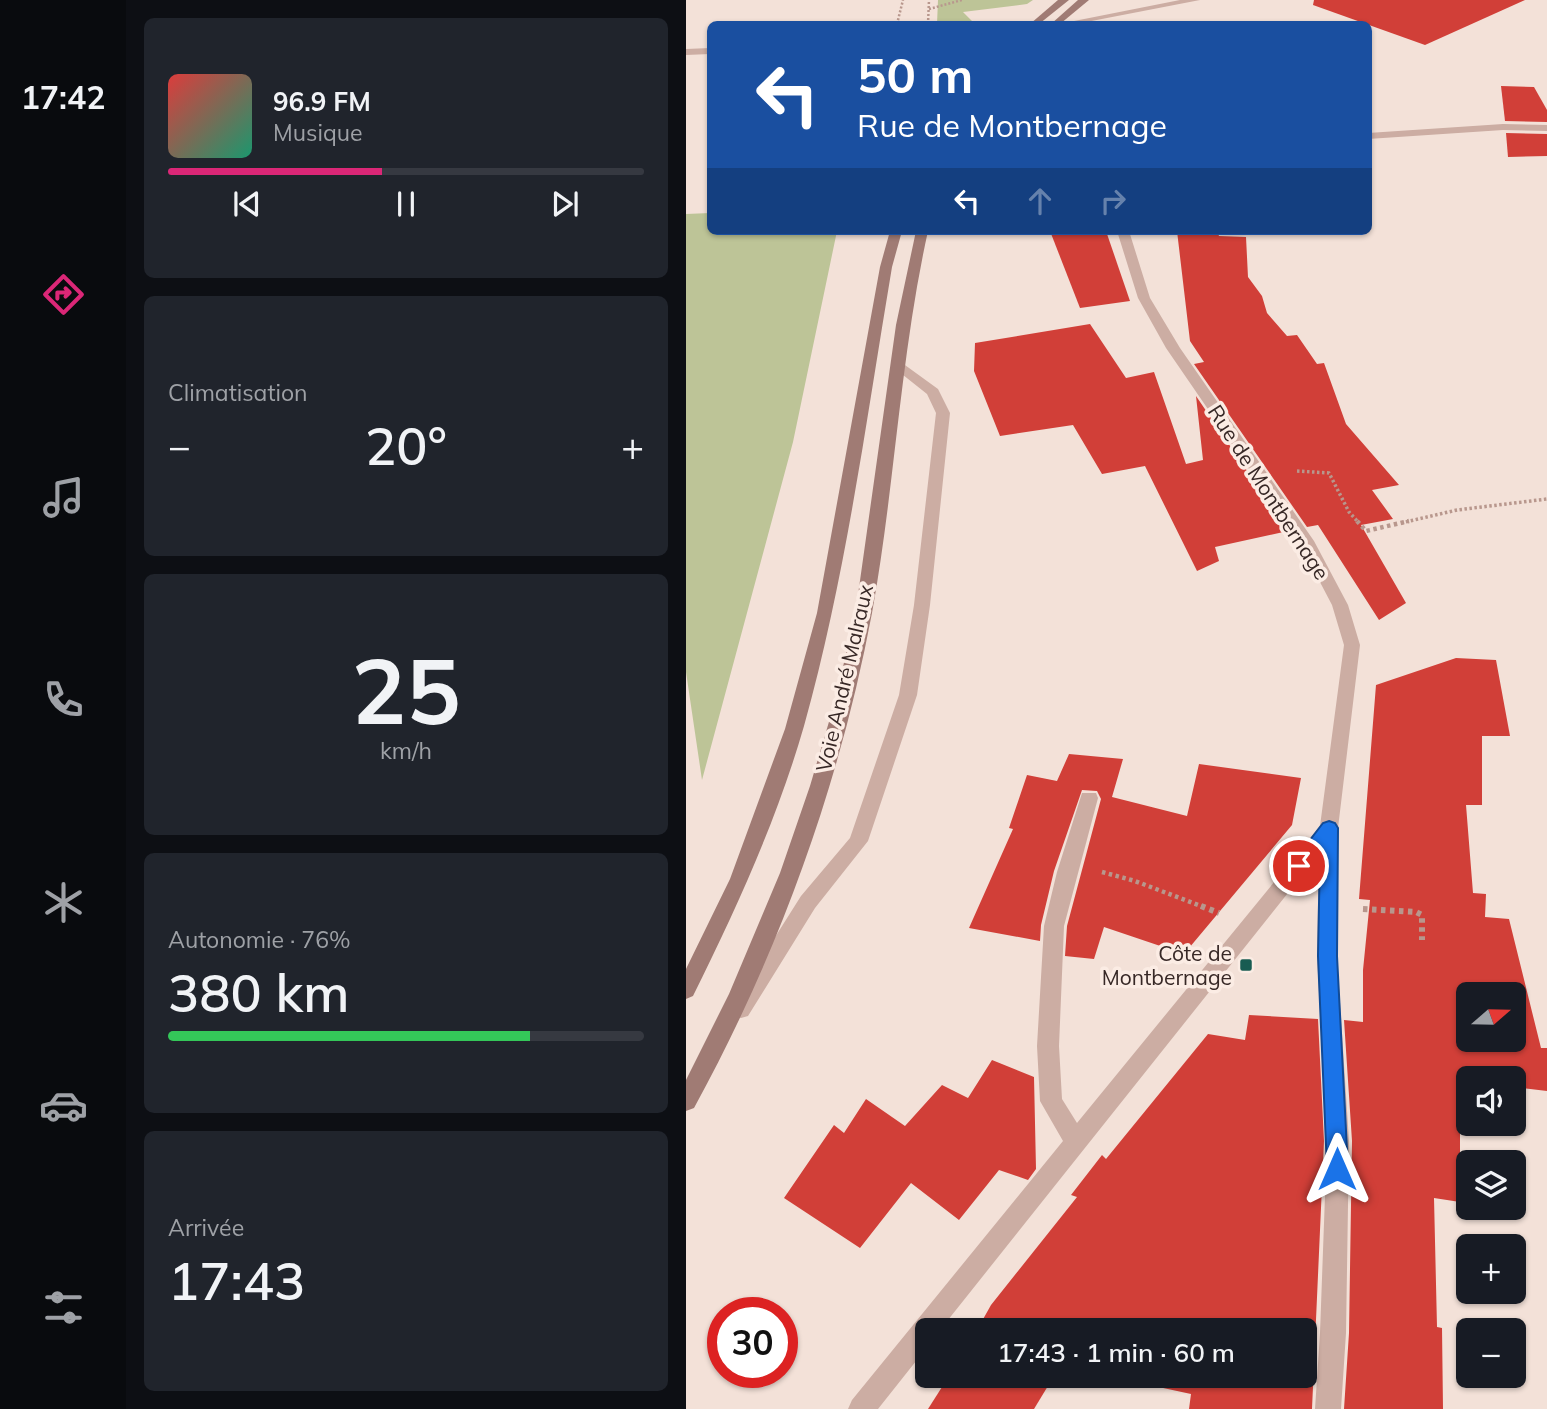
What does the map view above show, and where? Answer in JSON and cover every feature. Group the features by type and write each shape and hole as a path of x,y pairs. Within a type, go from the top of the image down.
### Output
{"main road":[{"path":"1038,21 1064,0"},
{"path":"1059,21 1084,0"},
{"name":"Voie André Malraux","path":"686,990 740,879 794,729 825,613 886,267 895,235"},
{"name":"Voie André Malraux","path":"686,1101 713,1054 789,876 837,728 864,609 898,364 921,235"}],"street":[{"path":"1080,21 1195,0"},
{"path":"686,52 707,51"},
{"path":"1372,136 1503,127 1547,128"},
{"name":"Rue de Montbernage","path":"1123,235 1144,298 1173,348 1306,541 1340,606 1352,645 1329,828"},
{"path":"713,1054 808,902 858,841 908,695 922,605 943,413 933,392 898,364"},
{"path":"1076,1142 1051,1101 1048,1046 1055,926 1089,798"},
{"path":"861,1409 1329,828"},
{"path":"1328,1409 1333,1333 1338,1142 1327,956 1329,828"}],"path":[{"path":"898,21 903,0"},
{"path":"928,21 929,0"},
{"path":"929,9 962,0"},
{"path":"1263,478 1301,470 1329,473 1349,512 1366,531 1457,510 1547,499"},
{"path":"1070,863 1135,881 1200,905"},
{"path":"1360,913 1364,908 1416,912 1422,915 1422,940"}],"green space":[{"path":"938,0 1033,0 1027,4 963,12 972,21 937,21"},
{"path":"707,213 707,235 836,235 793,442 702,780 686,672 686,214"}],"building":[{"path":"1314,0 1525,0 1425,45 1372,26 1372,21 1358,21 1313,5"},
{"path":"1501,86 1534,87 1547,110 1547,122 1505,121"},
{"path":"1506,133 1547,134 1547,156 1508,157"},
{"path":"1052,235 1107,235 1130,301 1080,308"},
{"path":"1177,235 1246,237 1248,277 1262,296 1267,313 1287,336 1297,335 1317,364 1324,363 1346,424 1399,485 1372,490 1393,519 1361,525 1406,603 1379,620 1318,525 1307,527 1194,364 1204,362 1190,341"},
{"path":"1090,324 1126,378 1154,372 1186,464 1203,460 1196,396 1288,531 1215,547 1219,561 1197,571 1145,466 1102,474 1073,425 1000,436 974,371 975,343"},
{"path":"1456,658 1496,660 1510,736 1482,736 1482,805 1466,805 1473,893 1486,894 1485,917 1509,919 1525,982 1456,982 1456,1052 1526,1052 1526,988 1541,1048 1547,1048 1547,1091 1526,1089 1526,1066 1456,1066 1456,1136 1460,1136 1460,1150 1456,1150 1456,1201 1434,1198 1437,1327 1442,1328 1443,1409 1344,1409 1349,1333 1352,1141 1344,1020 1363,1022 1363,970 1370,900 1359,899 1376,685"},
{"path":"1069,754 1123,759 1112,797 1187,816 1199,764 1301,778 1292,825 1184,954 1104,927 1094,959 1065,956 1067,926 1101,799 1097,791 1082,790 1054,871 1041,925 1040,941 969,928 1013,829 1009,828 1027,775 1057,781"},
{"path":"1249,1015 1318,1019 1324,1141 1316,1318 984,1318 991,1305 1077,1197 1071,1195 1102,1155 1106,1159 1208,1034 1245,1040"},
{"path":"992,1060 1034,1077 1036,1169 1028,1180 999,1170 959,1220 911,1183 860,1248 784,1198 834,1125 844,1133 866,1099 905,1126 942,1085 968,1098"},
{"path":"941,1388 1047,1388 1034,1409 928,1409"},
{"path":"1163,1388 1313,1388 1312,1409 1189,1409 1191,1394"}],"place":[{"name":"Côte de Montbernage","path":"1246,965"}],"route":[{"path":"1299,866 1329,828 1327,956 1338,1142 1337,1169"}]}
